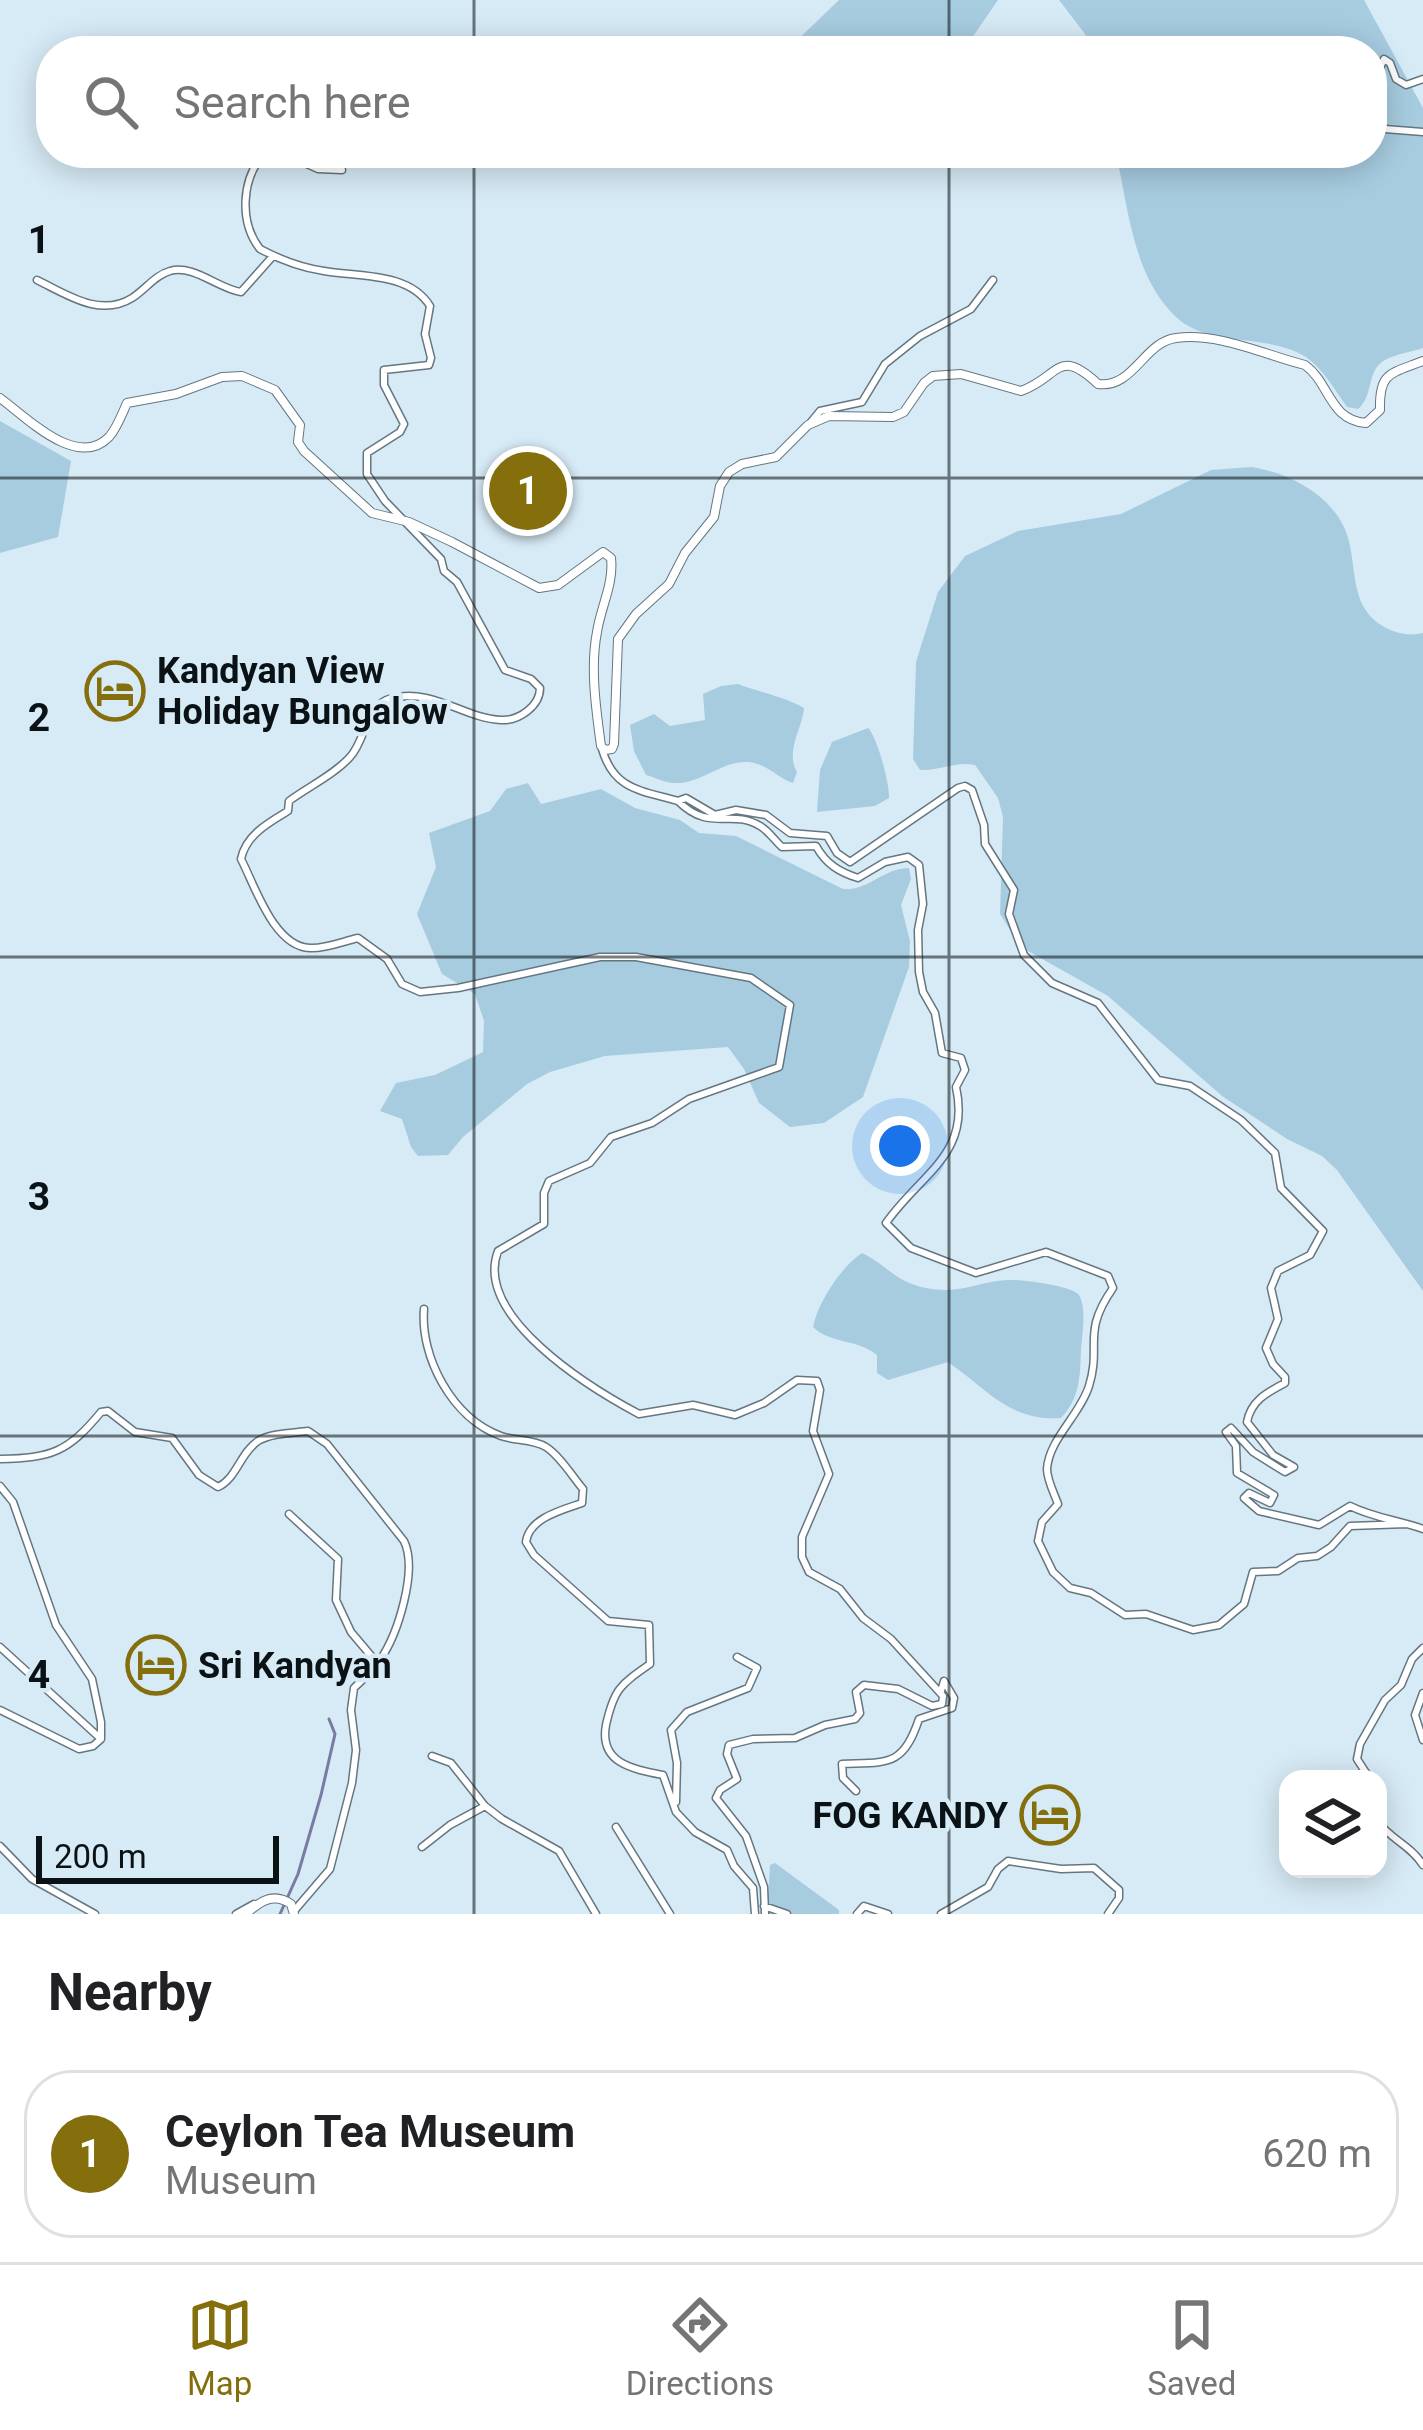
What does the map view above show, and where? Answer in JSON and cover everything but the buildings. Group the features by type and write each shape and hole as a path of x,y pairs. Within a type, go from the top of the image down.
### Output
{"street":[{"path":"1387,61 1396,79 1406,85 1423,79"},
{"path":"1387,129 1423,132"},
{"path":"254,168 246,220 254,242 273,256 319,271 383,277 416,291 430,306 425,334 429,365 383,370 384,386 404,424 400,432 368,453 367,474 385,501 441,559 505,670 531,679 540,688 540,698 509,720 422,696 388,698 372,710 351,757 289,801 288,811 255,833 241,859 280,932 293,943 311,949 358,938 387,959 403,984 420,992 577,961 636,957 751,978 790,1005 779,1066 689,1099 652,1123 611,1137 590,1163 549,1181 544,1224 498,1251 497,1286 522,1330 552,1360 639,1414 693,1405 735,1415 764,1403 796,1381 817,1381 820,1390 813,1431 829,1474 802,1537 802,1557 809,1572 840,1589 862,1618 891,1639 941,1690"},
{"path":"316,168 342,170"},
{"path":"37,280 82,302 106,307 130,300 170,271 189,272 241,292 273,256"},
{"path":"601,746 612,749 614,744 618,639 636,614 669,584 685,553 714,517 720,485 729,472 742,464 776,457 820,411 862,402 885,364 920,336 970,309 993,280"},
{"path":"808,425 829,416 893,417 904,412 924,383 944,374 961,374 1021,391 1059,365 1069,364 1098,384 1115,383 1157,347 1179,337 1241,345 1305,365 1314,371 1334,409 1356,423 1366,423 1380,410 1379,387 1387,375 1423,362"},
{"path":"0,398 57,439 91,447 112,434 127,403 242,376 275,391 300,425 298,442 304,451 372,513 409,522 539,588 557,585 603,552 611,558 608,596 596,633 595,698 609,772 627,786 678,801 710,821 733,819 760,825 782,847 816,846 840,873 858,878 885,862 908,857 919,866 923,904 919,971 942,1053 961,1058 965,1070 956,1087 962,1112 960,1131 950,1148 886,1223 910,1248 976,1273 1046,1252 1108,1276 1112,1288 1094,1322 1089,1386 1078,1412 1051,1451 1046,1473 1058,1504 1042,1522 1038,1540 1053,1572 1070,1588 1091,1593 1125,1615 1146,1614 1192,1630 1220,1625 1244,1604 1253,1572 1278,1571 1298,1558 1317,1556 1350,1526 1407,1524"},
{"path":"678,801 686,798 715,815 736,810 766,814 790,833 827,836 837,853 850,862 958,788 972,790 985,844 1014,890 1009,914 1024,955 1052,983 1098,1003 1158,1080 1190,1086 1241,1120 1275,1153 1281,1187 1323,1231 1310,1255 1278,1271 1271,1288 1278,1319 1266,1348 1286,1377 1285,1383 1264,1394 1249,1410 1246,1422 1273,1455 1294,1467 1286,1472 1253,1453 1231,1428 1226,1432 1236,1445 1237,1473 1274,1495 1270,1503 1249,1493 1244,1498 1259,1511 1319,1525 1350,1505 1374,1518 1423,1529"},
{"path":"424,1309 422,1328 432,1365 466,1412 497,1435 550,1449 583,1489 582,1503 532,1527 526,1542 534,1555 608,1621 649,1625 652,1660 613,1695 603,1743 632,1768 663,1775 676,1812 695,1832 727,1850 753,1888 755,1914"},
{"path":"0,1459 39,1458 60,1450 77,1441 101,1412 108,1411 135,1432 172,1438 199,1475 218,1486 229,1480 247,1451 262,1438 315,1432 404,1541 411,1570 391,1642 378,1664 353,1688 356,1750 352,1784 330,1869 291,1907 259,1903 236,1914"},
{"path":"0,1486 13,1502 56,1625 86,1667 101,1739 79,1749 0,1710"},
{"path":"289,1514 338,1559 336,1600 351,1632 378,1664"},
{"path":"0,1647 101,1739"},
{"path":"1364,1770 1357,1759 1360,1744 1384,1700 1401,1685 1412,1659 1423,1648"},
{"path":"676,1812 677,1763 671,1730 687,1712 748,1688 757,1668 737,1657"},
{"path":"787,1914 765,1910 764,1887 746,1836 716,1798 737,1779 727,1754 730,1745 794,1738 855,1719 860,1714 856,1692 864,1685 898,1690 932,1706 942,1704 944,1681 954,1698 952,1708 919,1720 903,1755 882,1762 842,1764 843,1778 856,1791"},
{"path":"1423,1694 1415,1714 1423,1740"},
{"path":"432,1756 452,1763 485,1806 559,1851 596,1914"},
{"path":"422,1847 485,1806"},
{"path":"616,1827 670,1914"},
{"path":"1387,1833 1411,1846 1423,1865"},
{"path":"0,1846 32,1880 95,1914"},
{"path":"941,1914 988,1887 1008,1861 1061,1869 1094,1868 1119,1890 1108,1914"},
{"path":"246,1914 259,1903"},
{"path":"856,1914 865,1906 888,1914"}],"shaded area":[{"path":"839,0 998,0 973,36 802,36"},
{"path":"1059,0 1364,0 1384,36 1086,36"},
{"path":"1387,42 1423,108 1423,348 1379,364 1363,404 1358,409 1347,407 1306,357 1274,345 1204,333 1175,316 1150,281 1119,168 1387,168"},
{"path":"0,421 71,461 58,537 0,553"},
{"path":"1251,467 1292,479 1328,504 1349,540 1364,608 1391,630 1423,633 1423,1291 1337,1170 1322,1156 1222,1096 1108,996 1021,947 1000,914 1003,817 998,798 975,765 920,770 913,759 916,662 938,592 965,556 1018,531 1121,514 1211,470"},
{"path":"738,684 804,708 793,748 797,772 793,783 749,762 684,783 646,775 634,751 630,725 654,714 670,726 705,720 703,694"},
{"path":"868,728 882,761 889,798 875,806 817,812 820,770 832,742"},
{"path":"528,783 541,804 601,789 635,808 680,820 699,833 736,836 843,889 909,868 911,879 901,905 910,941 909,967 863,1097 824,1123 790,1127 759,1103 728,1047 605,1056 527,1084 448,1155 418,1156 402,1119 380,1111 396,1083 435,1075 483,1052 484,1021 475,994 442,974 417,914 436,867 429,833 490,811 506,789"},
{"path":"862,1253 926,1288 950,1290 1014,1280 1057,1286 1079,1295 1083,1314 1079,1378 1061,1418 1013,1409 948,1362 888,1380 877,1373 877,1355 813,1327 825,1296"},
{"path":"775,1863 839,1914 767,1914 770,1865"}],"waterway":[{"path":"280,1914 298,1874 321,1795 335,1734 329,1719"}],"place":[{"name":"Ceylon Tea Museum","path":"528,491"},
{"name":"Kandyan View Holiday Bungalow","path":"115,691"},
{"name":"Sri Kandyan","path":"156,1665"},
{"name":"FOG KANDY","path":"1050,1815"}]}
